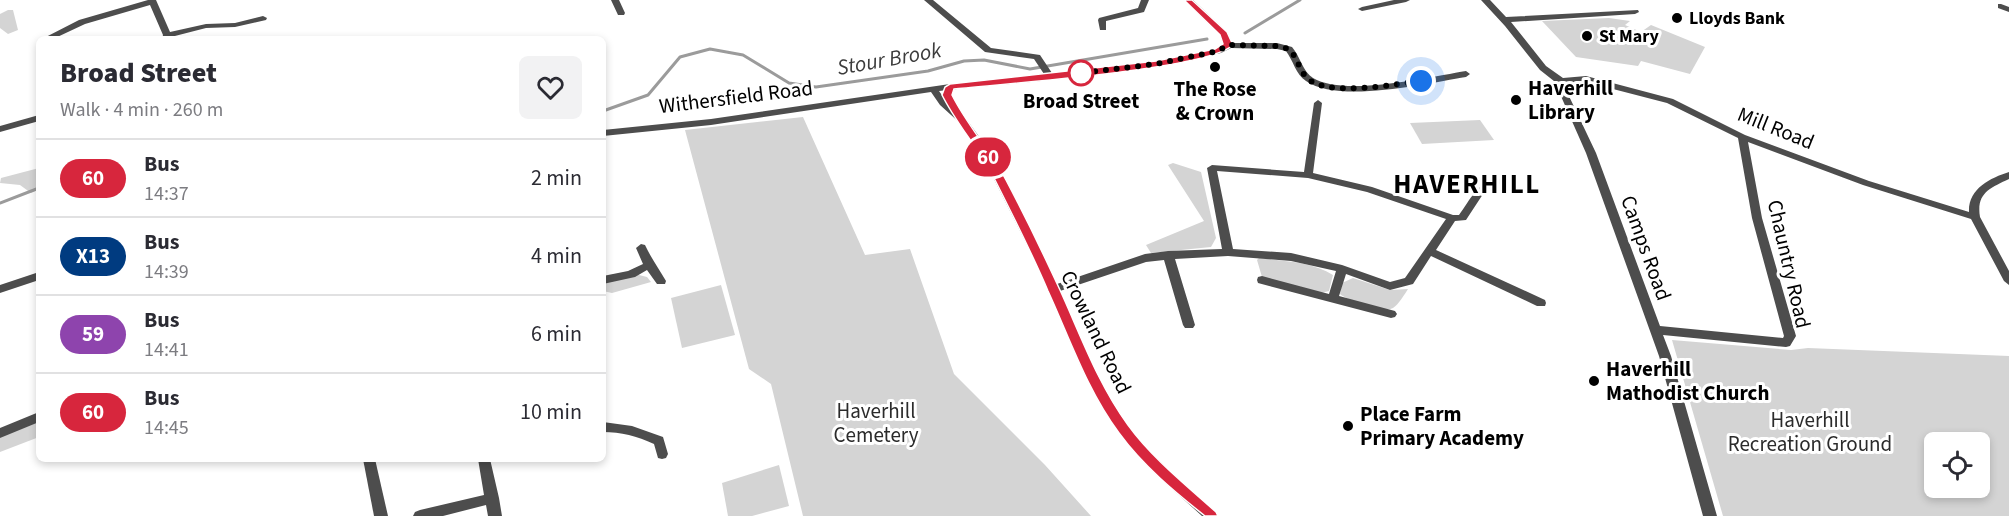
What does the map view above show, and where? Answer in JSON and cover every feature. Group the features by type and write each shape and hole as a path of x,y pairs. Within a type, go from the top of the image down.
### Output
{"street":[{"path":"615,0 621,13"},
{"path":"928,0 988,50 1037,57 1050,76"},
{"path":"1103,28 1102,20 1141,10 1145,0"},
{"path":"1188,0 1224,34 1228,45 1277,46 1289,49 1306,77 1320,85 1351,89 1466,74"},
{"path":"1362,9 1406,0"},
{"path":"1485,0 1504,19 1548,73 1563,81"},
{"path":"52,36 82,22 152,1 166,36"},
{"path":"2001,6 2009,10"},
{"path":"1504,19 1635,12"},
{"path":"170,36 206,26 235,25 262,18"},
{"name":"Withersfield Road","path":"606,133 711,122 950,87 1156,64 1218,51 1228,45"},
{"name":"Mill Road","path":"1563,81 1586,79 1671,101 1742,137 1866,183 1975,217"},
{"name":"Camps Road","path":"1563,81 1564,94 1591,153 1656,330 1710,516"},
{"name":"Crowland Road","path":"950,87 947,95 957,114 986,153 1054,289 1094,381 1124,430 1166,475 1211,516"},
{"name":"Crowland Road","path":"934,90 943,103 957,114"},
{"path":"1308,175 1318,103"},
{"path":"0,129 36,119"},
{"name":"Chauntry Road","path":"1656,330 1786,343 1790,336 1757,218 1742,137"},
{"path":"1228,252 1212,168 1308,175 1369,189 1452,218 1462,218 1482,189 1499,182"},
{"path":"2009,175 1989,184 1978,193 1972,206 1975,217 2009,281"},
{"path":"1054,289 1145,258 1228,252 1291,257 1342,269 1390,286 1409,282 1452,218"},
{"path":"641,248 660,281"},
{"path":"1429,250 1541,303"},
{"path":"1168,255 1189,325"},
{"path":"606,279 632,274 649,265"},
{"path":"1333,298 1342,269"},
{"path":"0,289 36,277"},
{"path":"1262,280 1391,315"},
{"path":"0,433 36,418"},
{"path":"606,427 615,427 650,436 659,441 662,454"},
{"path":"370,462 381,516"},
{"path":"485,462 494,498 495,516"},
{"path":"420,516 494,498"}],"green space":[{"path":"13,10 18,30 8,34 0,28 0,14"},
{"path":"1609,18 1630,21 1625,25 1641,32 1651,25 1705,47 1690,74 1641,61 1638,66 1576,57 1542,21"},
{"name":"Haverhill Cemetery","path":"803,117 865,255 910,249 954,374 1045,465 1091,516 803,516 771,384 749,369 685,130"},
{"path":"1480,120 1494,140 1422,144 1410,123"},
{"path":"1173,163 1201,172 1216,238 1211,247 1151,253 1146,245 1204,221 1168,165"},
{"path":"36,169 36,190 31,193 20,185 0,183 1,178"},
{"path":"1259,258 1317,267 1333,275 1329,291 1321,293 1262,277 1257,260"},
{"path":"635,274 647,277 651,282 612,293 606,292 606,281"},
{"path":"1353,278 1390,290 1408,289 1393,308 1374,308 1340,294 1342,283"},
{"path":"721,285 735,335 682,348 671,298"},
{"name":"Haverhill Recreation Ground","path":"1672,340 1791,350 1808,348 2009,356 2009,516 1723,516"},
{"path":"36,421 36,438 0,452 0,435"},
{"path":"779,465 789,506 752,516 728,516 722,483"}],"waterway":[{"name":"Stour Brook","path":"1245,33 1300,0"},
{"name":"Stour Brook","path":"606,110 648,95 680,57 710,49 743,55 789,83 816,87 928,71 964,61 984,60 1030,69 1207,39"},
{"name":"Stour Brook","path":"0,203 36,189"}],"bus line":[{"name":"60","path":"1188,0 1224,34 1228,45 1218,51 1156,64 950,87 947,95 957,114 986,153 1009,196 1054,289 1094,381 1124,430 1166,475 1211,516"}],"place":[{"name":"Lloyds Bank","path":"1677,18"},
{"name":"St Mary","path":"1587,36"},
{"name":"The Rose & Crown","path":"1215,67"},
{"name":"Broad Street","path":"1081,73"},
{"name":"Haverhill Library","path":"1516,100"},
{"name":"Haverhill Mathodist Church","path":"1594,381"},
{"name":"Place Farm Primary Academy","path":"1348,426"}],"district":[{"name":"HAVERHILL","path":"1467,184"}],"route":[{"path":"1081,73 1072,74 1156,64 1218,51 1228,45 1277,46 1289,49 1306,77 1320,85 1351,89 1421,81"}]}
